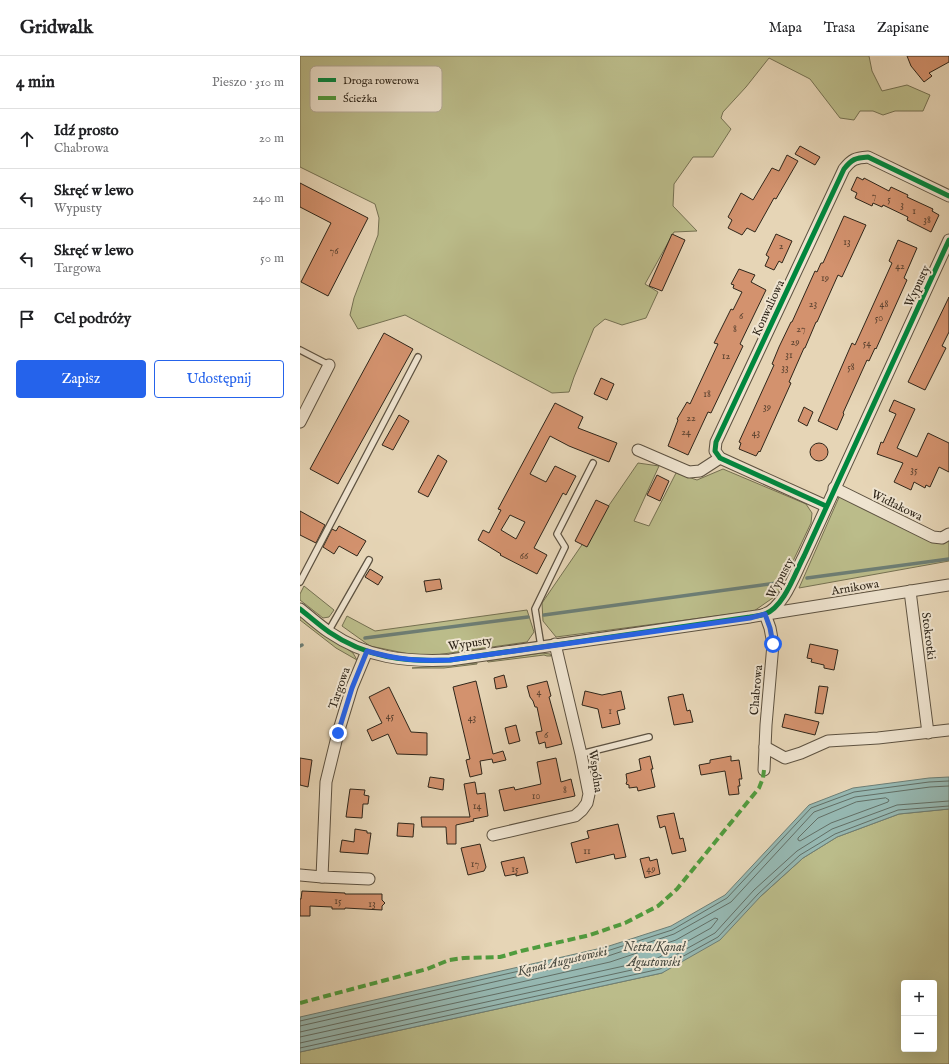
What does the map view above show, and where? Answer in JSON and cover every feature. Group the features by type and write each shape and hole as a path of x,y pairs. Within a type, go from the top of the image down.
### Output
{"street":[{"name":"Konwaliowa","path":"720,458 715,451 716,442 844,169 851,161 859,157 868,157 949,196"},
{"name":"Wypusty","path":"300,609 328,632 350,645 402,660 424,661 450,660 555,644 750,618 765,614 772,610 782,600 949,240"},
{"path":"300,422 329,365"},
{"path":"638,450 689,472 700,471 720,458 826,506"},
{"name":"Widłakowa","path":"834,488 933,537 942,538 949,534"},
{"name":"Arnikowa","path":"765,614 949,585"},
{"name":"Stokrotki","path":"910,591 928,732"},
{"name":"Chabrowa","path":"764,770 773,644 770,628 765,614"},
{"name":"Wspólna","path":"493,835 575,816 587,803 589,794 581,754 555,644"},
{"name":"Targowa","path":"322,877 326,782 338,733 352,688 367,651"},
{"path":"765,747 785,758 801,753 828,741 878,738 949,730"},
{"path":"300,875 369,879"}],"lane":[{"path":"300,350 329,365"},
{"path":"300,582 418,357"},
{"path":"541,646 535,609 565,547 557,534 593,463"},
{"path":"328,632 369,560"},
{"path":"581,754 650,737"}],"green space":[{"path":"300,56 869,56 872,71 882,91 907,85 930,95 923,111 895,111 883,115 873,111 860,111 854,120 840,118 810,79 769,58 746,87 723,112 721,118 731,129 713,157 693,157 674,184 673,206 697,231 674,232 645,284 658,292 646,318 622,325 605,319 594,328 569,392 552,393 405,315 358,329 350,315 354,298 378,235 379,218 375,204 300,167"},
{"path":"638,463 659,466 634,521 649,526 676,473 697,480 723,469 806,504 812,513 811,523 777,595 754,611 556,637 543,621 542,603"},
{"path":"840,495 949,541 949,561 799,588"},
{"path":"304,586 334,610 329,617 323,618 300,600 300,594"},
{"path":"527,610 534,632 527,642 436,655 414,655 370,646 342,626 347,616 375,631"},
{"path":"300,616 353,653 357,660 336,648 300,620"},
{"path":"542,653 550,654 551,656 544,655 487,661"},
{"path":"477,663 444,668 412,668"},
{"path":"949,809 949,1064 300,1064 300,1052 662,973 761,896 803,858 837,837 899,814"}],"water":[{"name":"Netta/Kanał Agustowski","path":"949,777 949,809 899,814 837,837 803,858 761,896 720,940 662,973 300,1052 300,1017 606,947 671,926 725,895 809,805 853,788 929,778"}],"building":[{"path":"907,56 949,56 949,62 929,73 932,76 924,82 911,66"},
{"path":"800,146 820,157 815,165 795,154"},
{"path":"787,155 798,161 776,199 774,198 755,232 747,228 742,235 728,228 732,220 728,217 741,193 753,200 772,168 779,171"},
{"path":"857,177 863,180 864,178 889,191 891,187 908,195 907,197 933,209 932,211 939,215 931,232 907,220 908,217 883,205 882,207 873,203 872,206 855,198 857,193 851,190"},
{"path":"300,183 368,218 328,296 301,282 331,223 300,207"},
{"path":"844,216 866,225 842,277 838,275 789,382 791,383 760,452 759,451 756,456 739,449 741,443 739,442 774,365 772,364 779,347 815,271 817,272 821,263 823,263"},
{"path":"672,234 685,240 662,291 649,286"},
{"path":"776,234 792,241 782,263 779,261 774,270 765,266 769,257 766,255"},
{"path":"898,240 917,248 904,278 907,280 876,349 875,348 869,361 867,360 837,430 818,421 852,343 855,345 892,263 889,261"},
{"path":"739,269 755,275 751,282 766,290 740,344 743,346 711,413 708,412 688,455 668,446 678,420 677,419 687,402 690,404 718,344 714,343 731,309 733,310 742,292 733,288 734,285 731,284"},
{"path":"949,297 949,332 942,346 946,348 925,390 908,382"},
{"path":"384,333 413,349 338,484 310,469"},
{"path":"601,378 614,384 607,400 594,394"},
{"path":"894,400 915,409 897,448 917,457 928,433 949,443 949,472 939,467 930,487 926,485 925,488 914,482 911,490 894,482 903,463 877,454 881,442 883,443 896,414 889,411"},
{"path":"555,403 583,417 578,428 617,443 609,462 569,446 550,436 530,474 546,482 555,466 576,476 566,495 563,493 534,548 547,555 537,574 500,555 501,554 478,540 483,530 489,533 501,510 498,509","holes":["510,515 525,522 516,539 501,530"]},
{"path":"804,407 813,412 807,426 798,421"},
{"path":"399,415 409,421 393,450 382,445"},
{"path":"819,443 825,446 828,452 825,458 819,461 813,458 810,452 813,446"},
{"path":"438,455 447,461 428,497 418,492"},
{"path":"657,475 669,481 660,501 647,495"},
{"path":"596,500 609,506 587,547 575,541"},
{"path":"300,511 325,525 316,543 300,535"},
{"path":"339,526 366,541 357,556 339,546 334,554 323,547 332,529 336,531"},
{"path":"370,569 383,577 378,585 365,577"},
{"path":"440,579 442,589 426,592 424,581"},
{"path":"810,644 838,650 834,670 824,668 824,665 811,662 812,659 807,658"},
{"path":"504,675 507,687 496,689 494,678"},
{"path":"476,681 493,754 503,751 506,760 493,763 492,759 480,761 482,774 470,777 466,760 470,759 453,687"},
{"path":"547,681 551,696 549,697 562,744 546,748 545,742 539,744 536,732 542,731 537,707 535,707 530,697 527,686"},
{"path":"819,686 828,687 823,714 815,713"},
{"path":"389,687 411,732 427,733 427,755 397,754 388,734 372,741 367,730 382,723 369,697"},
{"path":"585,691 602,695 621,691 625,709 617,711 620,724 602,728 598,709 582,705"},
{"path":"683,694 687,711 690,710 693,722 674,725 668,697"},
{"path":"785,714 819,722 815,735 782,727"},
{"path":"516,725 520,741 509,744 505,728"},
{"path":"650,756 655,787 638,791 637,787 629,788 629,785 626,784 626,774 641,770 639,759"},
{"path":"731,756 731,761 739,760 742,779 739,779 739,794 729,795 725,771 701,775 699,765 710,763 710,760"},
{"path":"300,758 312,760 308,787 300,785"},
{"path":"556,758 561,782 571,779 575,796 504,811 499,790 514,787 515,790 541,784 537,762"},
{"path":"430,777 444,779 443,790 428,787"},
{"path":"475,782 477,794 485,793 488,816 456,825 456,844 447,844 446,827 422,827 421,817 470,817 464,784"},
{"path":"350,789 365,790 364,795 369,796 368,804 363,804 362,818 346,817"},
{"path":"674,813 680,839 683,838 686,851 672,854 665,826 660,828 657,816"},
{"path":"398,823 414,824 413,837 397,836"},
{"path":"618,824 626,857 615,859 614,854 576,863 571,843 589,838 587,831"},
{"path":"355,829 371,833 368,854 340,852 342,840 354,842"},
{"path":"480,844 486,867 484,871 468,875 461,848"},
{"path":"524,857 528,873 516,876 516,874 505,876 501,862"},
{"path":"649,857 650,861 657,859 660,874 645,878 640,859"},
{"path":"302,891 345,894 382,894 382,900 385,903 382,906 382,910 345,908 332,909 332,907 310,906 310,916 300,916 300,899"}],"waterway":[{"path":"807,578 949,559"},
{"path":"544,615 784,582"},
{"path":"365,638 528,617"}],"marked path":[{"path":"300,1003 427,969 449,960 500,957 590,935 625,923 658,906 677,889 759,788 764,770"}],"cycle path":[{"path":"826,506 720,458 715,451 716,442 844,169 852,161 868,157 949,196"},
{"path":"300,609 329,632 358,648 372,653 402,659 417,660 450,660 763,615 772,610 783,597 793,580 949,240"}],"route":[{"path":"338,733 352,688 367,651 402,660 450,660 581,640 750,618 765,614 770,628 773,644"}],"water label":[{"name":"Kanał Augustowski","path":"562,960"}]}
